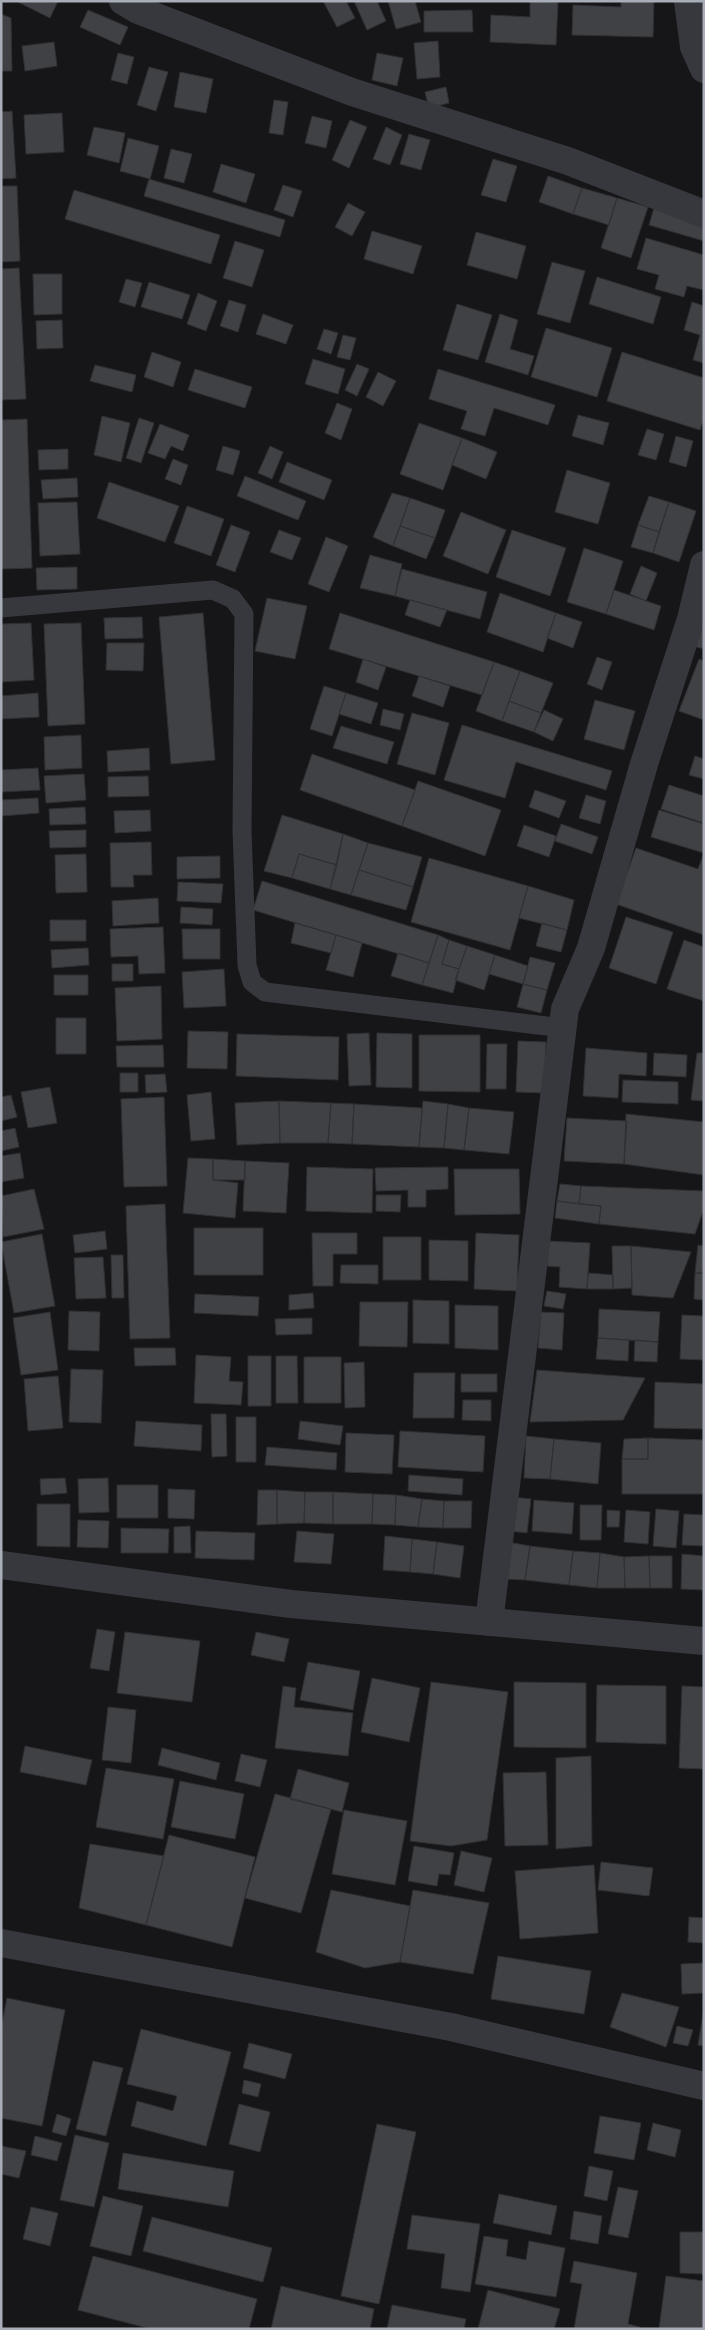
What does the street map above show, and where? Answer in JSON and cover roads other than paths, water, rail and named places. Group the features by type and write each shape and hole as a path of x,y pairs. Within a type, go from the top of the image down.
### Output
{"street":[{"path":"123,1 138,10 352,92 568,161 704,214"},
{"path":"688,1 694,47 704,69"},
{"path":"490,1622 565,1009 591,948 644,764 691,619 704,564"},
{"path":"1,1565 291,1604 704,1641"},
{"path":"1,1943 451,2027 704,2086"}],"lane":[{"path":"1,608 213,590 233,599 244,614 242,831 247,965 252,982 265,992 563,1028"}]}
